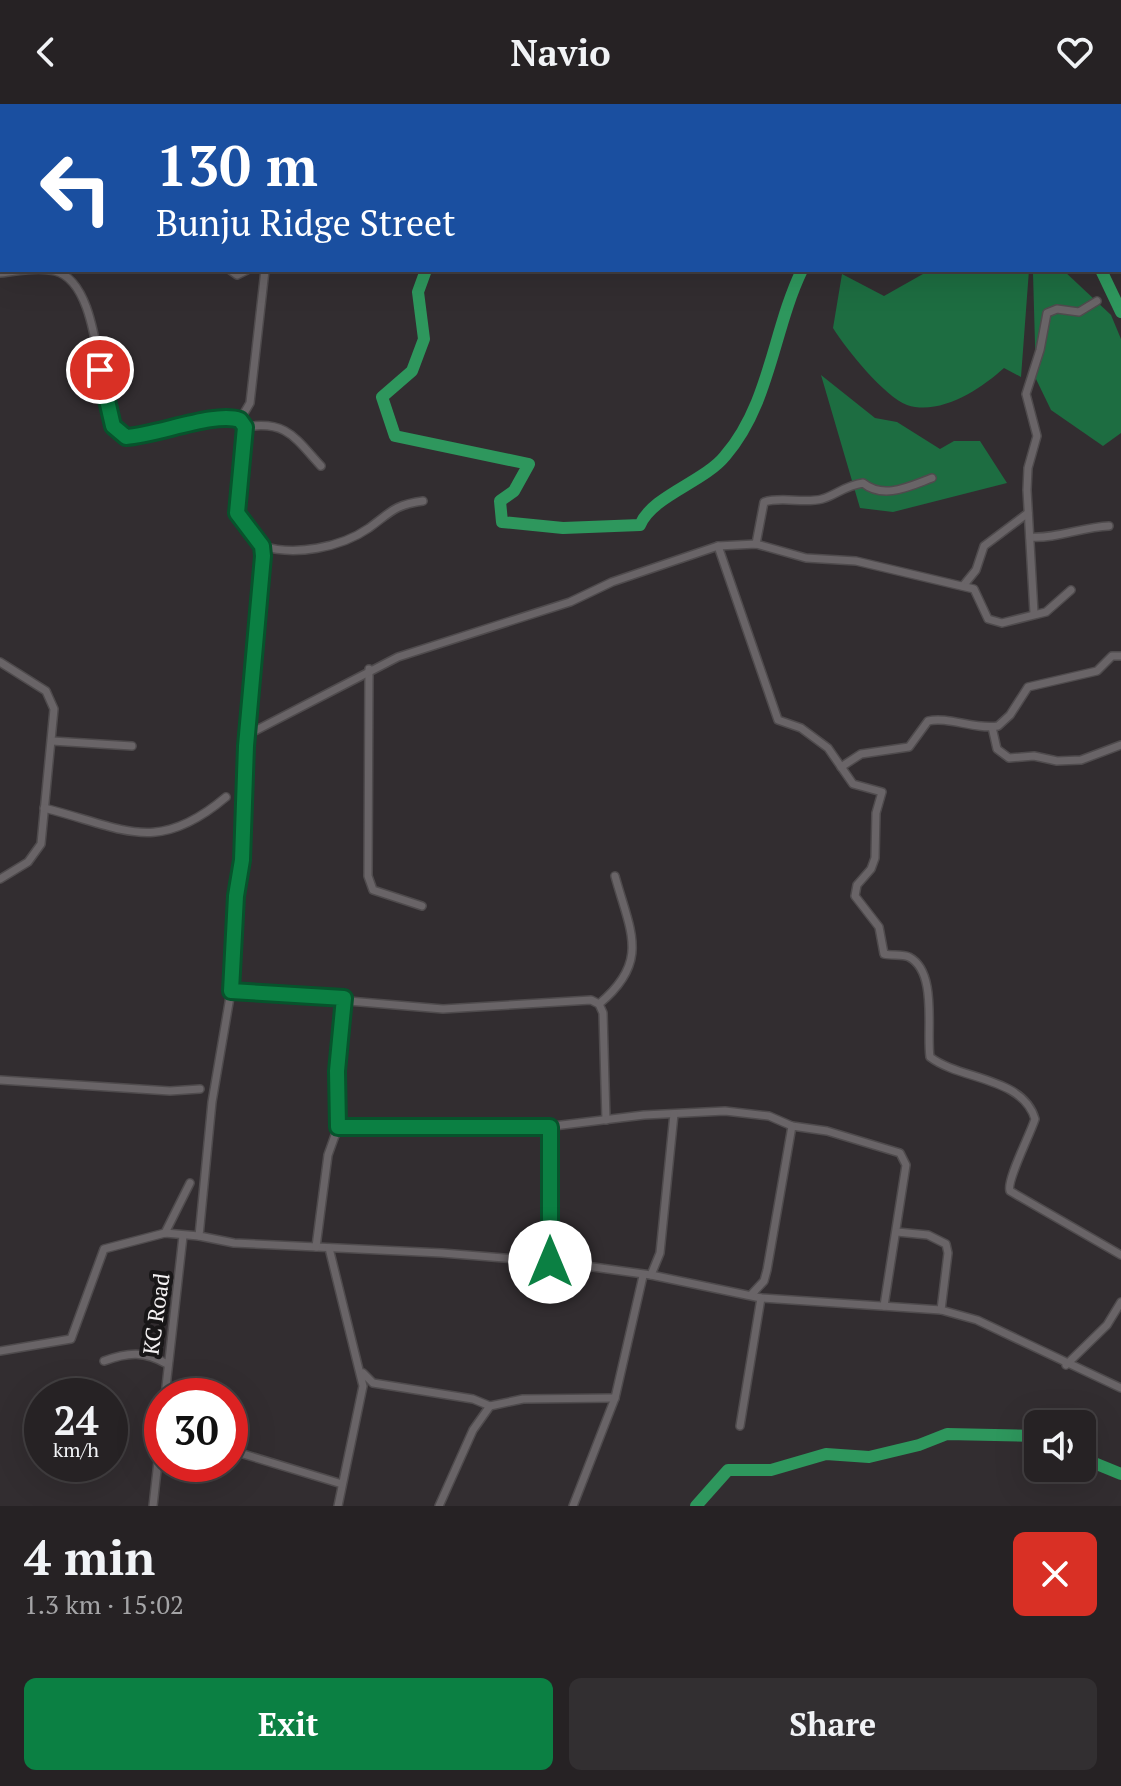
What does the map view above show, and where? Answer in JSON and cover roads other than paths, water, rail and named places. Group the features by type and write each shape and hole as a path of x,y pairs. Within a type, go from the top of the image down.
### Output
{"street":[{"path":"0,273 31,272"},
{"path":"63,272 82,295 107,407 117,432 126,437 145,436 223,416 242,423 271,424 284,428 321,466"},
{"path":"199,1236 212,1102 231,991 262,546 237,513 242,423 250,403 265,272"},
{"path":"1034,613 1028,468 1037,436 1026,394 1040,350 1043,319 1051,310 1079,312 1097,301"},
{"path":"756,544 764,502 784,498 818,500 841,487 863,483 874,490 895,490 932,478"},
{"path":"262,546 298,550 337,543 369,528 393,507 423,501"},
{"path":"963,586 976,570 984,546 1028,513"},
{"path":"1030,537 1042,538 1082,527 1109,526"},
{"path":"249,734 297,711 369,669 482,628 570,602 612,582 718,546 756,544 782,554 856,561 963,586 978,595 984,613 993,621 1002,623 1054,609 1071,590"},
{"path":"718,546 778,720 801,728 828,748 853,784 882,792 876,813 875,858 871,869 857,885 855,896 879,927 884,954 905,955 925,974 932,1028 930,1057 978,1076 1027,1104 1035,1119 1022,1157 1008,1180 1010,1191 1121,1255"},
{"path":"841,767 861,754 909,747 928,721 940,719 957,725 970,723 992,727 1010,715 1028,687 1097,671 1112,656 1121,656"},
{"path":"0,662 46,691 54,709 37,853 0,879"},
{"path":"369,669 368,876 373,890 422,906"},
{"path":"992,727 997,749 1009,758 1081,760 1121,745"},
{"path":"52,741 132,746"},
{"path":"44,808 156,835 191,825 226,797"},
{"path":"599,1004 619,988 632,959 632,932 615,876"},
{"path":"231,991 344,998 443,1009 591,1000 599,1004 603,1013 606,1120"},
{"path":"316,1247 328,1155 338,1127 337,1071 344,998"},
{"path":"0,1080 170,1091 200,1089"},
{"path":"338,1127 550,1127 725,1111 769,1116 792,1126 827,1131 900,1153 906,1165 884,1306"},
{"path":"573,1506 615,1398 647,1275 660,1253 674,1114"},
{"path":"751,1295 764,1281 767,1270 792,1126"},
{"path":"550,1127 550,1262"},
{"path":"165,1233 190,1183"},
{"path":"897,1232 928,1235 946,1244 948,1253 941,1310"},
{"path":"0,1351 71,1339 104,1249 165,1233 234,1243 550,1262 647,1275 761,1298 941,1310 977,1320 1066,1365 1121,1388"},
{"name":"KC Road","path":"166,1378 183,1236"},
{"path":"329,1248 362,1372 362,1397 338,1506"},
{"path":"740,1426 761,1298"},
{"path":"1066,1365 1107,1325 1121,1302"},
{"path":"104,1361 147,1354 167,1364"},
{"path":"362,1372 373,1383 473,1399 490,1406 523,1399 615,1398"},
{"path":"439,1506 473,1430 490,1406"},
{"path":"248,1455 342,1484"},
{"path":"153,1506 156,1482"}],"waterway":[{"path":"425,272 418,292 424,339 412,371 382,397 395,436 529,464 514,491 500,501 502,522 563,528 640,525 655,506 705,474 725,456 752,413 801,272"},
{"path":"1102,272 1121,312"},
{"path":"696,1506 728,1470 771,1470 826,1454 869,1457 919,1445 947,1434 1024,1436"},
{"path":"1096,1464 1121,1474"}]}
